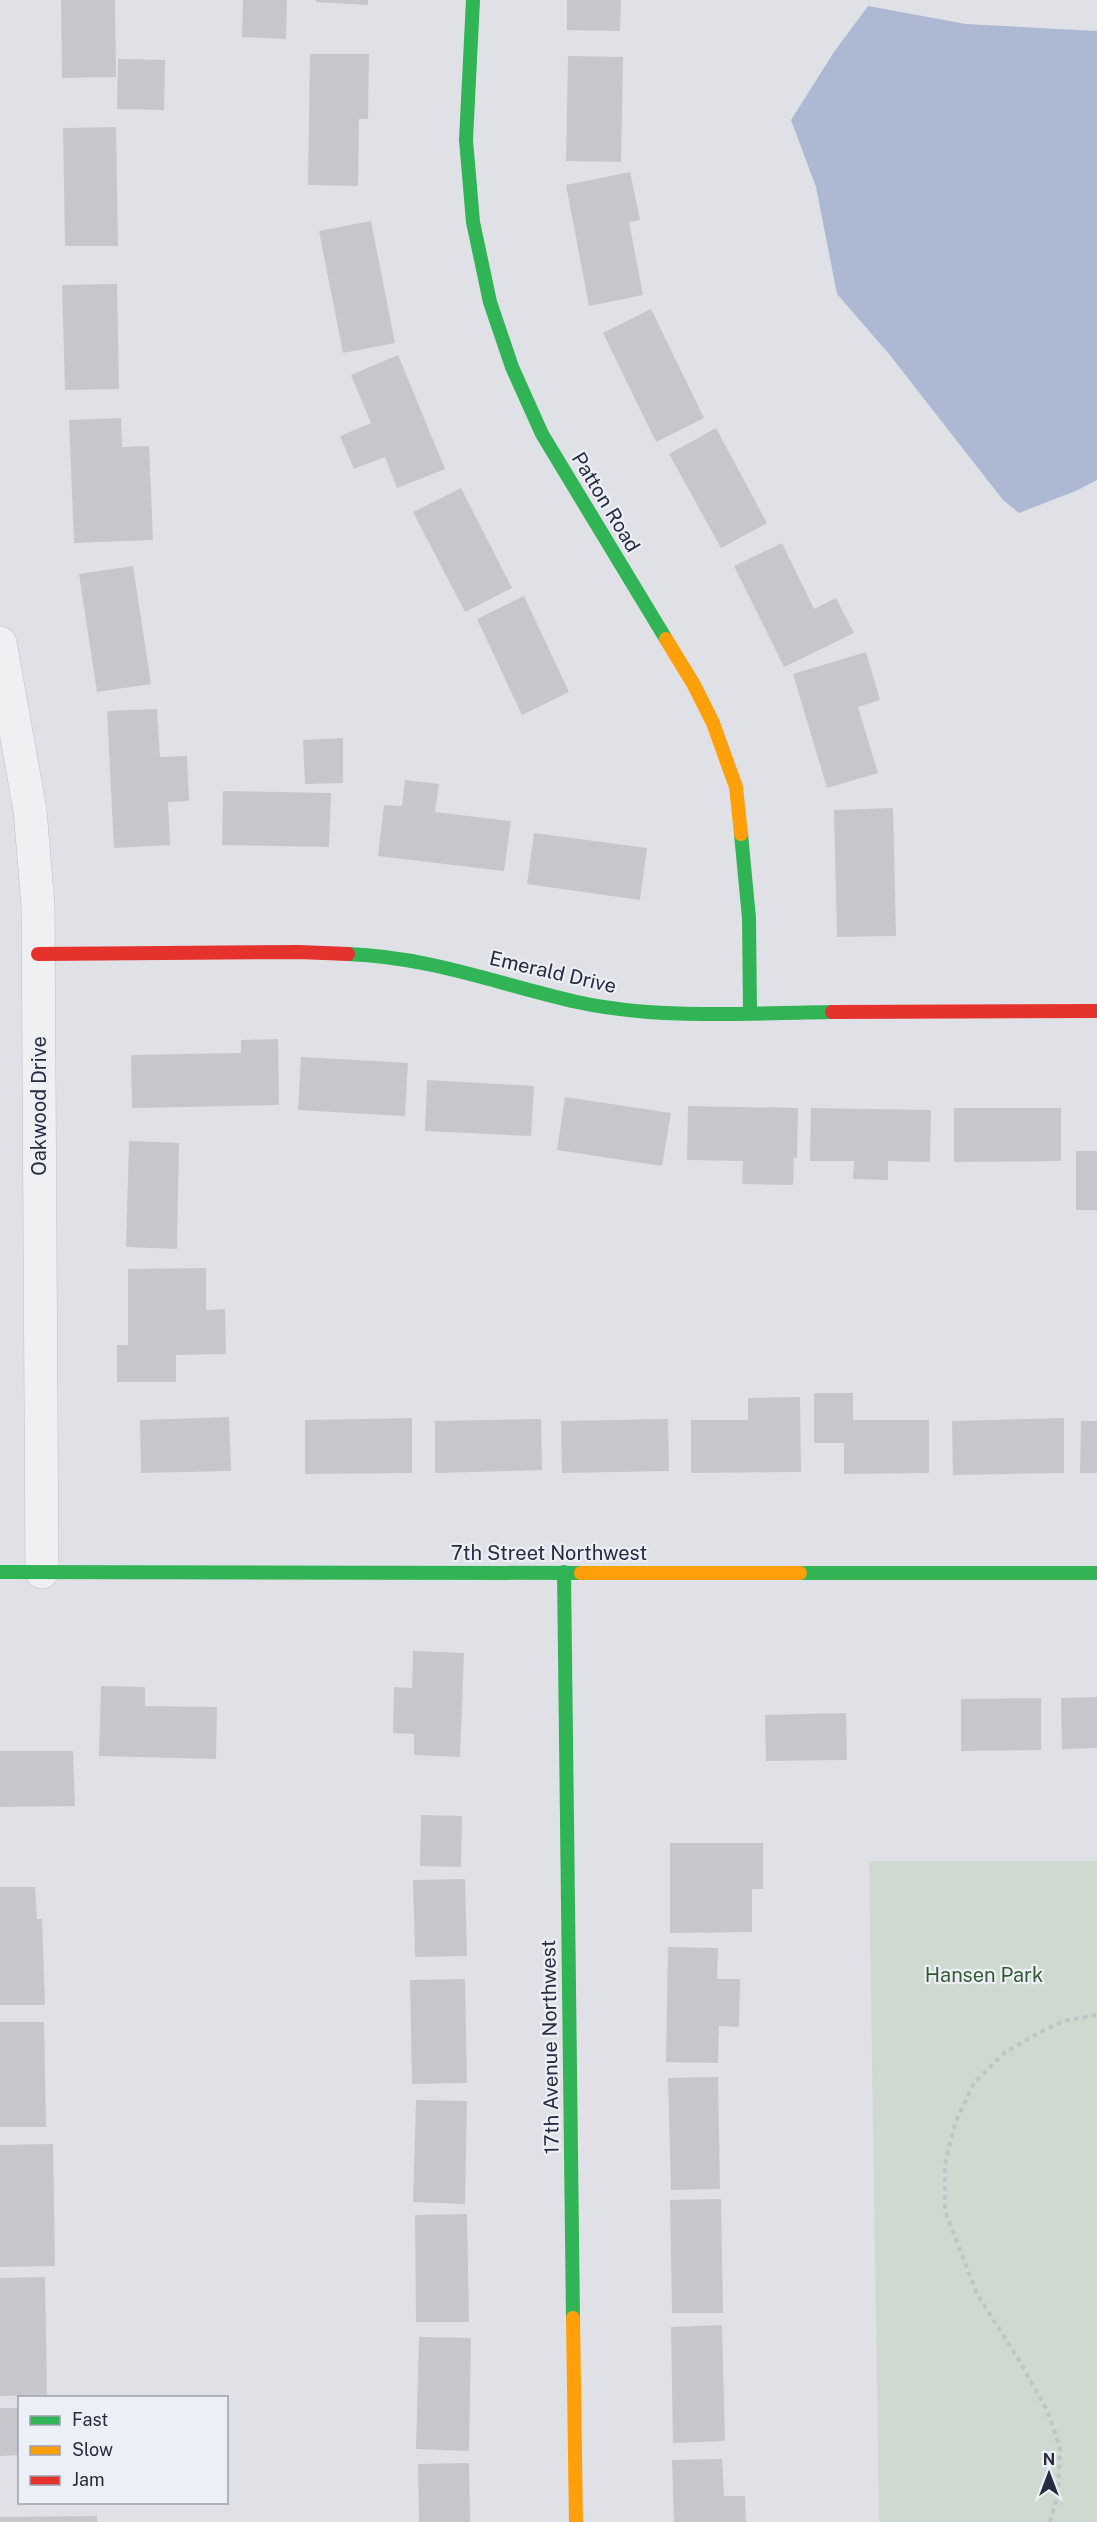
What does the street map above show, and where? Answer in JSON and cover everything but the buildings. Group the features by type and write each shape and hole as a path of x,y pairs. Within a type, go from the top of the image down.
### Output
{"street":[{"name":"Patton Road","path":"473,0 466,140 473,222 490,302 512,367 542,434 714,723 736,786 749,918 750,1012"},
{"name":"Oakwood Drive","path":"0,643 30,810 38,906 42,1572"},
{"name":"Emerald Drive","path":"38,954 299,952 374,955 449,967 578,1002 660,1013 1097,1011"},
{"name":"7th Street Northwest","path":"0,1572 1097,1573"},
{"name":"17th Avenue Northwest","path":"564,1572 576,2522"}],"path":[{"path":"1050,2522 1058,2493 1060,2448 1047,2410 1017,2356 977,2294 945,2211 945,2164 955,2123 974,2083 1004,2053 1064,2021 1097,2015"}],"green space":[{"name":"Hansen Park","path":"869,1861 1097,1861 1097,2522 879,2522"}],"water":[{"path":"868,6 966,24 1097,31 1097,480 1078,490 1019,513 1003,500 889,354 837,294 816,187 791,120 834,52"}],"traffic: fast":[{"path":"473,0 466,140 473,222 490,302 512,367 542,434 666,639"},
{"path":"741,834 749,918 750,1012"},
{"path":"348,954 378,956 436,966 608,1008 704,1014 832,1012"},
{"path":"0,1572 581,1573"},
{"path":"564,1572 573,2318"},
{"path":"800,1573 1097,1573"}],"traffic: slow":[{"path":"666,639 694,685 713,723 736,787 741,834"},
{"path":"581,1573 800,1573"},
{"path":"573,2318 576,2522"}],"traffic: jam":[{"path":"38,954 299,952 348,954"},
{"path":"832,1012 1097,1011"}]}
